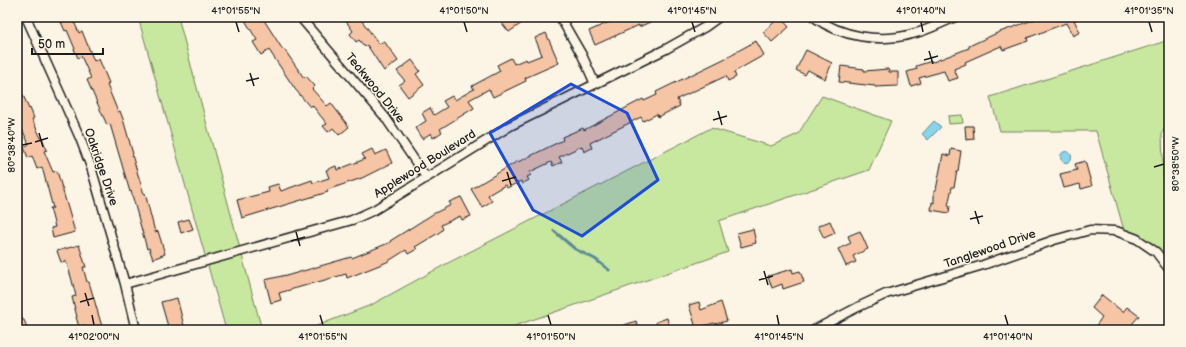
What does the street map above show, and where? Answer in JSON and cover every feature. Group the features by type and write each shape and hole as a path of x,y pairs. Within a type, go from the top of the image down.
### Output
{"street":[{"name":"Oakridge Drive","path":"26,17 80,138 91,167 125,284 136,330"},
{"name":"Teakwood Drive","path":"300,17 386,117 426,177"},
{"path":"560,17 579,49 595,84"},
{"name":"Applewood Boulevard","path":"125,284 352,220 374,210 510,126 678,43 705,28 719,17"},
{"path":"814,17 819,21 846,32 866,37 892,38 913,34 955,17"},
{"name":"Tanglewood Drive","path":"814,330 886,294 984,265 1054,240 1090,230 1116,231 1137,239 1156,252 1169,269"}],"highlighted area":[{"path":"571,84 627,113 658,180 582,236 533,210 490,133"}],"green space":[{"path":"138,17 178,17 262,330 226,330"},
{"path":"1169,40 1169,118 1162,134 1164,193 1169,190 1169,269 1165,263 1125,234 1096,131 1000,131 990,97"},
{"path":"822,96 891,121 869,170 719,221 728,252 503,330 306,330 371,305 446,264 711,128 771,146 798,134"},
{"path":"962,115 963,123 949,124 948,116"}],"water":[{"path":"934,121 941,127 928,140 922,134"},
{"path":"1064,152 1068,152 1070,153 1070,161 1064,162 1061,159 1061,155"}],"building":[{"path":"61,17 72,17 79,33 82,31 94,61 99,59 109,83 107,85 118,112 120,111 144,194 145,193 155,232 158,231 165,254 153,259 149,248 147,249 110,124 107,125 87,80 91,78 81,56 78,58 67,30 65,31 61,22 63,22"},
{"path":"243,17 262,17 283,50 284,49 304,78 306,76 315,86 312,89 327,106 331,103 349,127 339,135 333,128 328,132 323,126 327,124 312,105 310,107 295,89 269,50 261,55 253,42 257,40"},
{"path":"343,17 359,17 379,44 384,41 398,61 384,71 367,45 365,47 359,40 356,42 350,34 353,31"},
{"path":"497,17 517,17 522,23 509,32"},
{"path":"626,17 661,17 639,27 639,25 595,45 589,31 616,19 617,21"},
{"path":"780,17 789,27 772,42 763,32"},
{"path":"1041,17 1080,17 1074,20 1080,32 1073,36 1066,23 1027,38 1028,41 1003,50 1001,46 965,62 966,64 954,69 958,78 948,81 944,71 919,78 921,83 911,86 907,72 917,69 916,66 932,61 933,62 969,48 969,46 997,33"},
{"path":"546,33 559,63 525,78 526,81 493,97 489,89 469,100 474,108 440,129 442,132 433,138 431,133 422,139 415,128 426,121 422,113 430,108 434,115 447,107 443,101 452,96 455,100 474,89 472,86 500,71 497,65 511,58 514,64 542,55 535,38"},
{"path":"756,41 764,55 734,72 736,77 728,81 726,76 677,99 680,106 658,117 657,114 643,121 641,117 590,143 592,148 584,152 582,146 559,157 562,162 553,166 551,162 530,172 531,175 527,177 529,180 522,184 521,181 507,188 505,185 488,195 492,201 482,207 471,189 518,161 563,140 562,137 583,128 584,130 643,99 644,101 657,95 656,92 736,53"},
{"path":"806,50 832,63 825,79 808,70 805,75 796,70"},
{"path":"412,60 420,71 416,74 424,85 408,97 399,85 405,81 397,71"},
{"path":"841,66 864,69 864,71 888,69 889,72 898,72 898,86 875,87 839,82"},
{"path":"17,81 34,118 32,119 47,150 44,151 53,172 57,171 75,232 53,238 51,228 55,227 50,208 53,208 42,167 37,169 32,156 28,158 24,147 29,144 20,125 17,125"},
{"path":"965,126 973,126 974,139 966,140"},
{"path":"372,149 375,155 386,150 392,163 362,178 327,190 328,192 242,218 237,200 269,192 268,187 278,184 281,191 312,180 313,183 329,178 326,170 336,166 337,170 365,159 362,154"},
{"path":"951,149 961,151 958,171 954,187 952,187 948,206 950,206 949,213 931,210 932,202 934,203 934,191 936,190 943,154 950,156"},
{"path":"1085,161 1092,186 1081,189 1080,184 1064,188 1060,174 1077,170 1075,164"},
{"path":"461,197 471,216 462,220 460,216 441,225 443,229 440,232 415,247 417,249 408,254 406,250 387,262 347,278 346,274 279,293 281,300 271,303 265,280 286,276 351,257 352,258 391,242 390,241 433,214 451,205 449,202"},
{"path":"189,219 193,229 181,233 178,222"},
{"path":"830,221 835,233 824,238 818,226"},
{"path":"753,229 756,243 741,247 737,233"},
{"path":"860,231 868,249 853,256 856,262 846,266 838,249 851,243 848,236"},
{"path":"79,245 86,267 83,267 87,282 89,282 103,330 87,330 85,325 79,327 72,297 76,296 71,277 66,261 61,262 57,251"},
{"path":"792,269 793,273 800,271 804,282 783,289 782,284 772,288 768,276"},
{"path":"1102,295 1123,312 1127,307 1139,316 1127,330 1093,330 1102,317 1092,308"},
{"path":"177,298 185,330 169,330 161,302"},
{"path":"699,302 701,310 721,302 727,321 696,328 689,305"},
{"path":"17,310 24,320 28,330 17,330"},
{"path":"667,318 670,330 659,330 656,322"},
{"path":"636,321 639,330 613,330 613,329"}],"waterway":[{"path":"554,231 575,249 595,259 609,270"}]}
